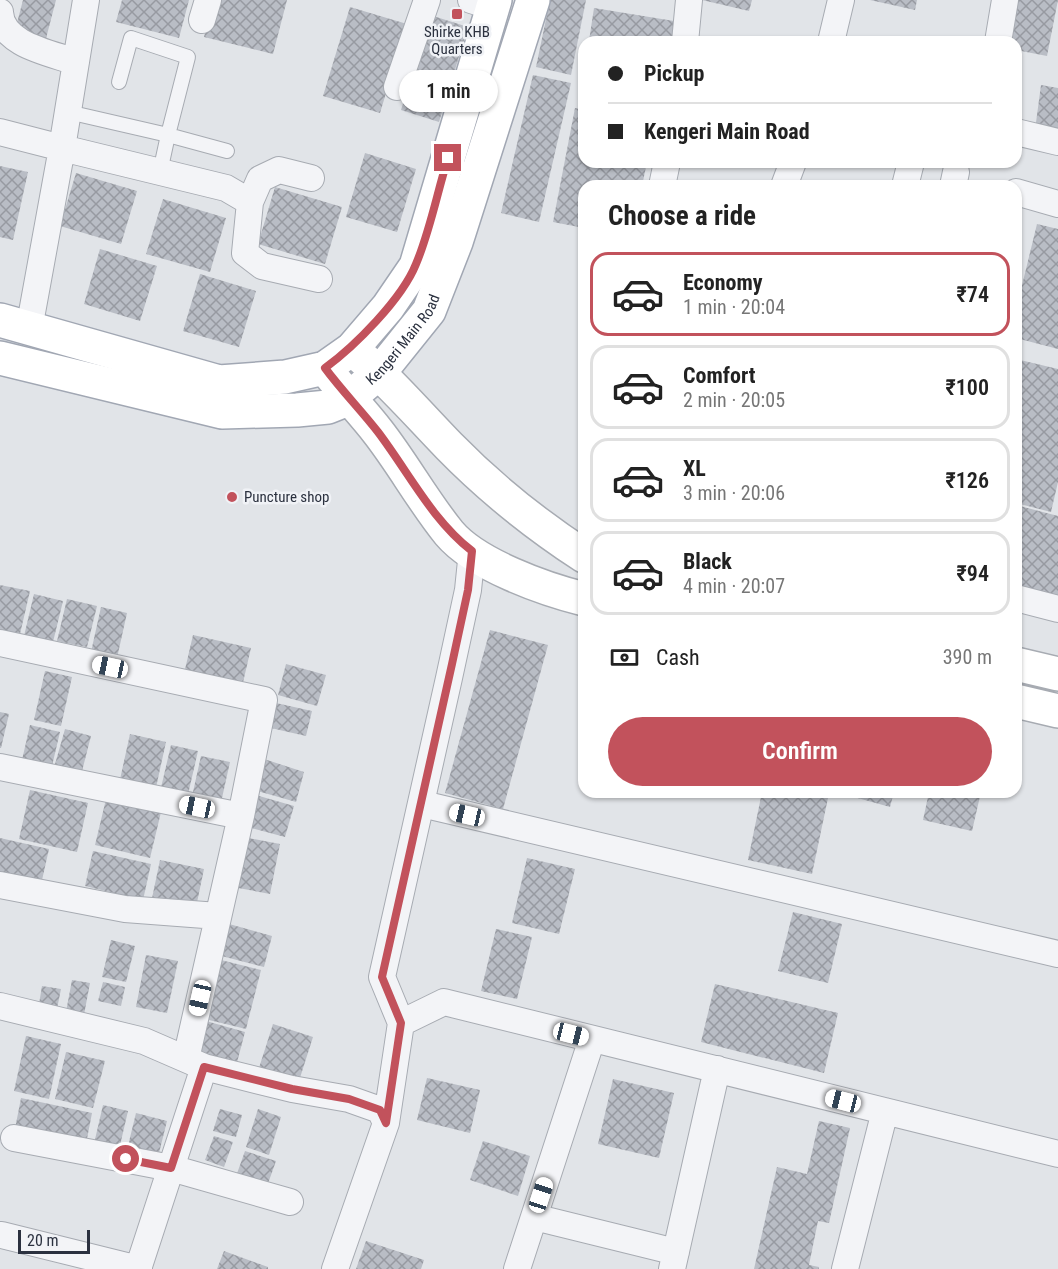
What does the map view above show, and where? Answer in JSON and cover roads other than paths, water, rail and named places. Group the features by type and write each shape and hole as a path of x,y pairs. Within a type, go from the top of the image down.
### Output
{"main road":[{"name":"Kengeri Main Road","path":"0,358 222,412 328,407 348,399 380,372 429,311 456,242 533,0"},
{"name":"Kengeri Main Road","path":"14,324 219,382 285,376 325,368 352,349 388,307 416,266 486,2"},
{"path":"352,349 380,372 449,446 541,528 578,552"},
{"path":"325,368 348,399 378,432 450,534 472,551 517,578 578,588"},
{"path":"405,473 419,458 431,450 449,446"},
{"path":"1022,665 1058,674"},
{"path":"1022,702 1058,711"}],"street":[{"path":"14,324 62,148 86,0"},
{"path":"397,87 427,0"},
{"path":"686,36 689,0"},
{"path":"832,36 841,0"},
{"path":"999,36 1005,0"},
{"path":"0,12 0,20 11,34 29,46 76,62"},
{"path":"0,132 226,188 250,202"},
{"path":"1022,133 1058,142"},
{"path":"311,178 279,170 260,179 250,202 246,253 262,266 320,279"},
{"path":"1022,194 1058,204"},
{"path":"335,1269 386,1123 401,1023 382,977 468,590 472,551"},
{"path":"1022,600 1058,609"},
{"path":"0,643 264,700 218,916 195,1063 171,1168 138,1269 2,1235"},
{"path":"0,767 241,816"},
{"path":"422,804 1058,954"},
{"path":"0,885 125,909 218,916"},
{"path":"401,1023 444,1002 1058,1154"},
{"path":"0,1006 144,1041 195,1063 292,1089 349,1099 380,1110 386,1123"},
{"path":"517,1269 592,1039"},
{"path":"534,1217 674,1260 717,1069"},
{"path":"845,1269 885,1111"},
{"path":"14,1138 171,1168 290,1202"}],"lane":[{"path":"119,82 131,38 188,57 160,172"},
{"path":"68,112 227,151"}],"place":[{"name":"Shirke KHB Quarters","path":"457,14"},
{"name":"Puncture shop","path":"232,497"}]}
